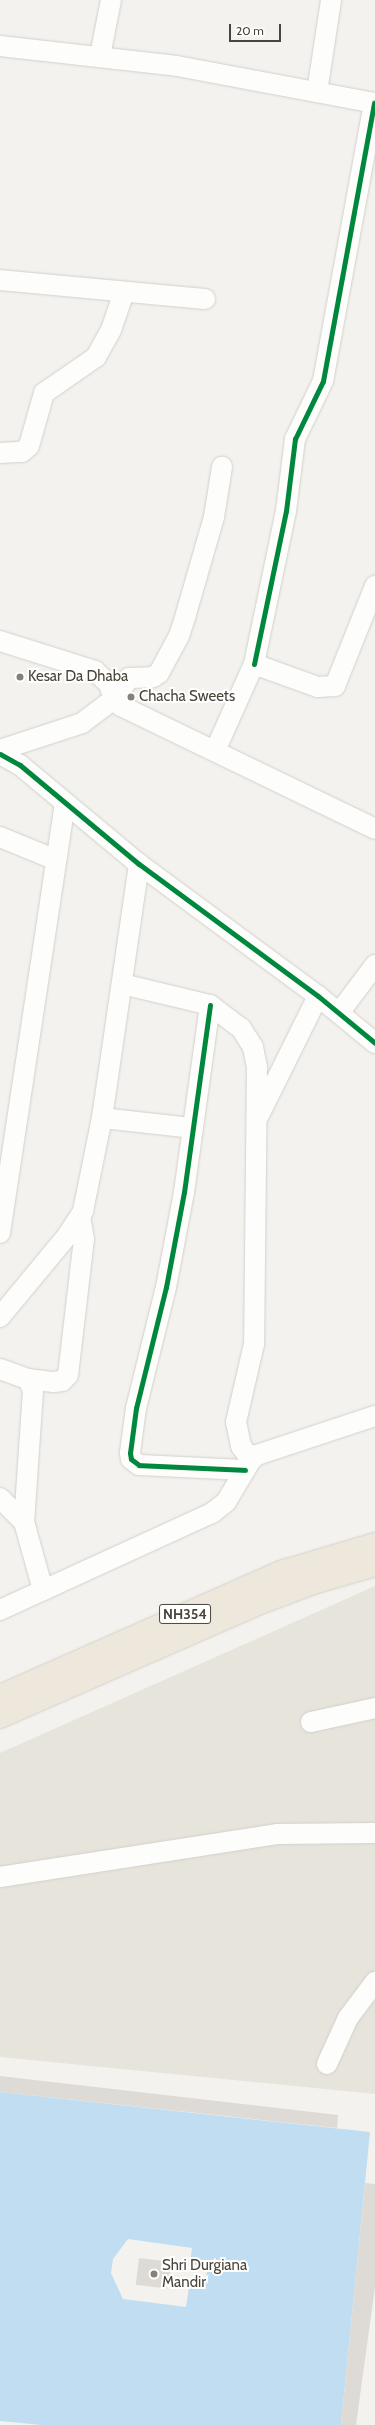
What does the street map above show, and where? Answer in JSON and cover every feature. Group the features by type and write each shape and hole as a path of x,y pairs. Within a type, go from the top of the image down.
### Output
{"highway":[{"name":"NH354","path":"0,1696 284,1571 375,1544"},
{"name":"NH354","path":"0,1717 240,1612 313,1583 375,1565"}],"street":[{"path":"100,56 111,0"},
{"path":"317,92 331,0"},
{"path":"0,46 100,56 177,66 375,103 323,381 295,439 286,511 254,664 215,751"},
{"path":"0,280 205,299"},
{"path":"0,453 22,452 29,446 44,393 96,357 111,330 124,292"},
{"path":"0,750 82,723 114,699 129,678 153,677 159,673 179,636 214,517 222,466"},
{"path":"254,664 318,687 335,686 375,586"},
{"path":"0,641 95,670 109,684 114,699 121,706 375,829"},
{"path":"0,754 20,765 65,805 139,864 318,996 375,1043"},
{"path":"0,1233 54,859 65,805"},
{"path":"0,837 54,859"},
{"path":"0,1369 28,1379 54,1382 62,1381 68,1375 84,1239 80,1217 102,1118 139,864"},
{"path":"339,1013 375,965"},
{"path":"122,984 210,1005 241,1028 253,1048 257,1067 254,1344 236,1422 241,1446 248,1465"},
{"path":"256,1120 318,996"},
{"path":"210,1005 183,1200 166,1287 136,1408 130,1453 132,1460 140,1464 248,1465"},
{"path":"102,1118 192,1128"},
{"path":"0,1317 80,1217"},
{"path":"28,1379 33,1391 24,1522 43,1590"},
{"path":"0,1610 212,1513 226,1502 248,1465 269,1450 375,1416"},
{"path":"0,1498 24,1522"},
{"path":"311,1722 375,1708"},
{"path":"0,1877 277,1834 375,1833"},
{"path":"327,2064 348,2018 375,1982"}],"shaded area":[{"path":"375,1586 375,2094 0,2057 0,1753"}],"water":[{"path":"0,2092 370,2132 341,2425 42,2425 0,2421","holes":["128,2239 192,2248 190,2264 208,2266 204,2289 189,2287 186,2307 123,2299 111,2273 113,2259"]}],"building":[{"path":"0,2076 338,2115 337,2128 0,2092"},
{"path":"365,2183 375,2184 375,2287 356,2425 341,2425"},
{"name":"Shri Durgiana Mandir","path":"139,2258 172,2262 168,2289 136,2285"}],"cycle path":[{"path":"254,664 286,511 295,439 323,381 374,103"},
{"path":"0,754 20,765 139,864 318,996 375,1043"},
{"path":"210,1005 184,1192 166,1287 136,1408 130,1453 131,1459 139,1465 245,1470"}],"place":[{"name":"Kesar Da Dhaba","path":"20,677"},
{"name":"Chacha Sweets","path":"131,697"},
{"name":"Shri Durgiana Mandir","path":"154,2274"}]}
